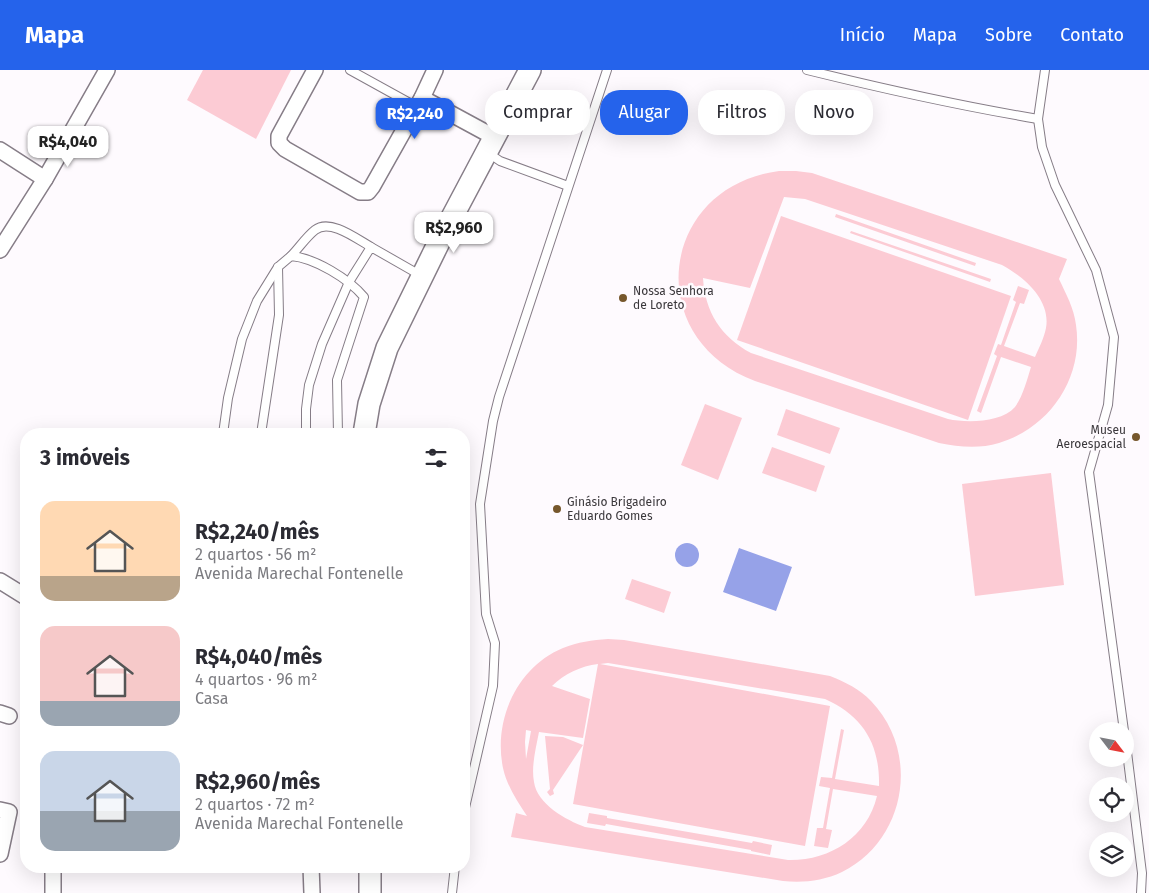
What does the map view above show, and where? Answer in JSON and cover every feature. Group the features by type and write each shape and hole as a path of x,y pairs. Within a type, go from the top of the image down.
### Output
{"main road":[{"path":"365,428 370,404 387,348 422,276 530,70"},
{"path":"370,873 370,893"}],"street":[{"path":"0,250 44,179 107,70"},
{"path":"315,70 279,136 279,143 286,149 360,192 368,192 372,187 419,102 431,72"},
{"path":"419,102 490,144"},
{"path":"0,150 44,179"},
{"path":"0,581 20,593"},
{"path":"0,810 9,812 0,854"},
{"path":"53,873 53,893"},
{"path":"311,873 312,893"}],"lane":[{"path":"350,70 419,102"},
{"path":"470,786 493,686 495,643 486,614 480,504 492,421 607,70"},
{"path":"807,70 858,83 985,110 1038,119"},
{"path":"1045,70 1038,119 1042,147 1055,185 1096,270 1114,338 1108,404 1089,472 1123,722"},
{"path":"490,144 500,161 568,186"},
{"path":"224,428 228,398 242,339 257,301 278,267 291,256 314,230 323,225 332,225 422,276"},
{"path":"306,428 309,385 322,344 349,282 371,247"},
{"path":"291,256 312,261 349,282 364,297 337,380 338,428"},
{"path":"262,428 279,315 278,267"},
{"path":"1129,768 1142,873 1141,893"},
{"path":"452,893 454,873"}],"shaded area":[{"path":"203,70 291,70 256,139 187,100"},
{"path":"779,171 812,173 1067,259 1059,279 1073,313 1077,345 1074,364 1068,382 1059,398 1033,426 1017,436 984,446 954,446 939,443 755,381 718,360 694,332 681,300 679,266 689,233 709,205 739,183","holes":["784,197 805,199 1002,265 1027,283 1034,290 1044,308 1046,328 1043,339 1035,357 1004,346 1020,303 1024,304 1029,290 1018,286 1013,300 1016,302 1001,345 998,344 994,354 997,356 977,411 981,413 1001,357 1031,367 1023,393 1015,407 1009,412 992,419 973,421 948,419 751,353 731,339 716,322 711,312 704,290 703,278 750,288"]},
{"path":"836,214 976,263 975,266 835,217"},
{"path":"781,216 1011,296 968,420 737,340"},
{"path":"851,231 991,279 990,282 850,233"},
{"path":"705,404 742,418 718,480 681,465"},
{"path":"786,409 840,428 830,454 777,435"},
{"path":"772,447 825,466 816,492 762,473"},
{"path":"1051,473 1064,585 975,596 962,484"},
{"path":"632,579 671,592 664,613 625,599"},
{"path":"608,639 624,640 830,676 857,689 871,701 887,722 897,745 901,770 899,794 892,818 881,839 864,858 842,872 813,881 798,882 511,837 516,813 527,816 510,787 503,768 502,732 505,714 512,697 521,682 533,668 547,657 574,644","holes":["608,663 825,699 838,706 850,714 867,733 876,757 879,771 879,786 835,779 844,730 841,729 832,778 821,777 819,786 830,788 823,828 817,828 814,846 828,848 832,830 826,829 833,789 877,796 865,824 855,835 832,851 818,856 788,860 585,827 561,815 546,804 536,790 533,763 539,732 583,738 590,699 552,686 573,671 598,664 573,804 805,846 830,706 600,664","526,730 531,731 526,759 525,742"]},
{"path":"545,736 563,737 583,745 553,790 554,794 550,796 547,792 550,789"},
{"path":"589,813 607,816 607,818 772,845 770,855 606,824 605,826 587,823"}],"water":[{"path":"687,543 692,544 698,550 698,560 692,566 687,567 682,566 676,560 675,555 676,550 682,544"},
{"path":"739,548 792,567 776,611 723,592"}],"place":[{"name":"Nossa Senhora de Loreto","path":"623,298"},
{"name":"Museu Aeroespacial","path":"1136,437"},
{"name":"Ginásio Brigadeiro Eduardo Gomes","path":"557,509"}]}
